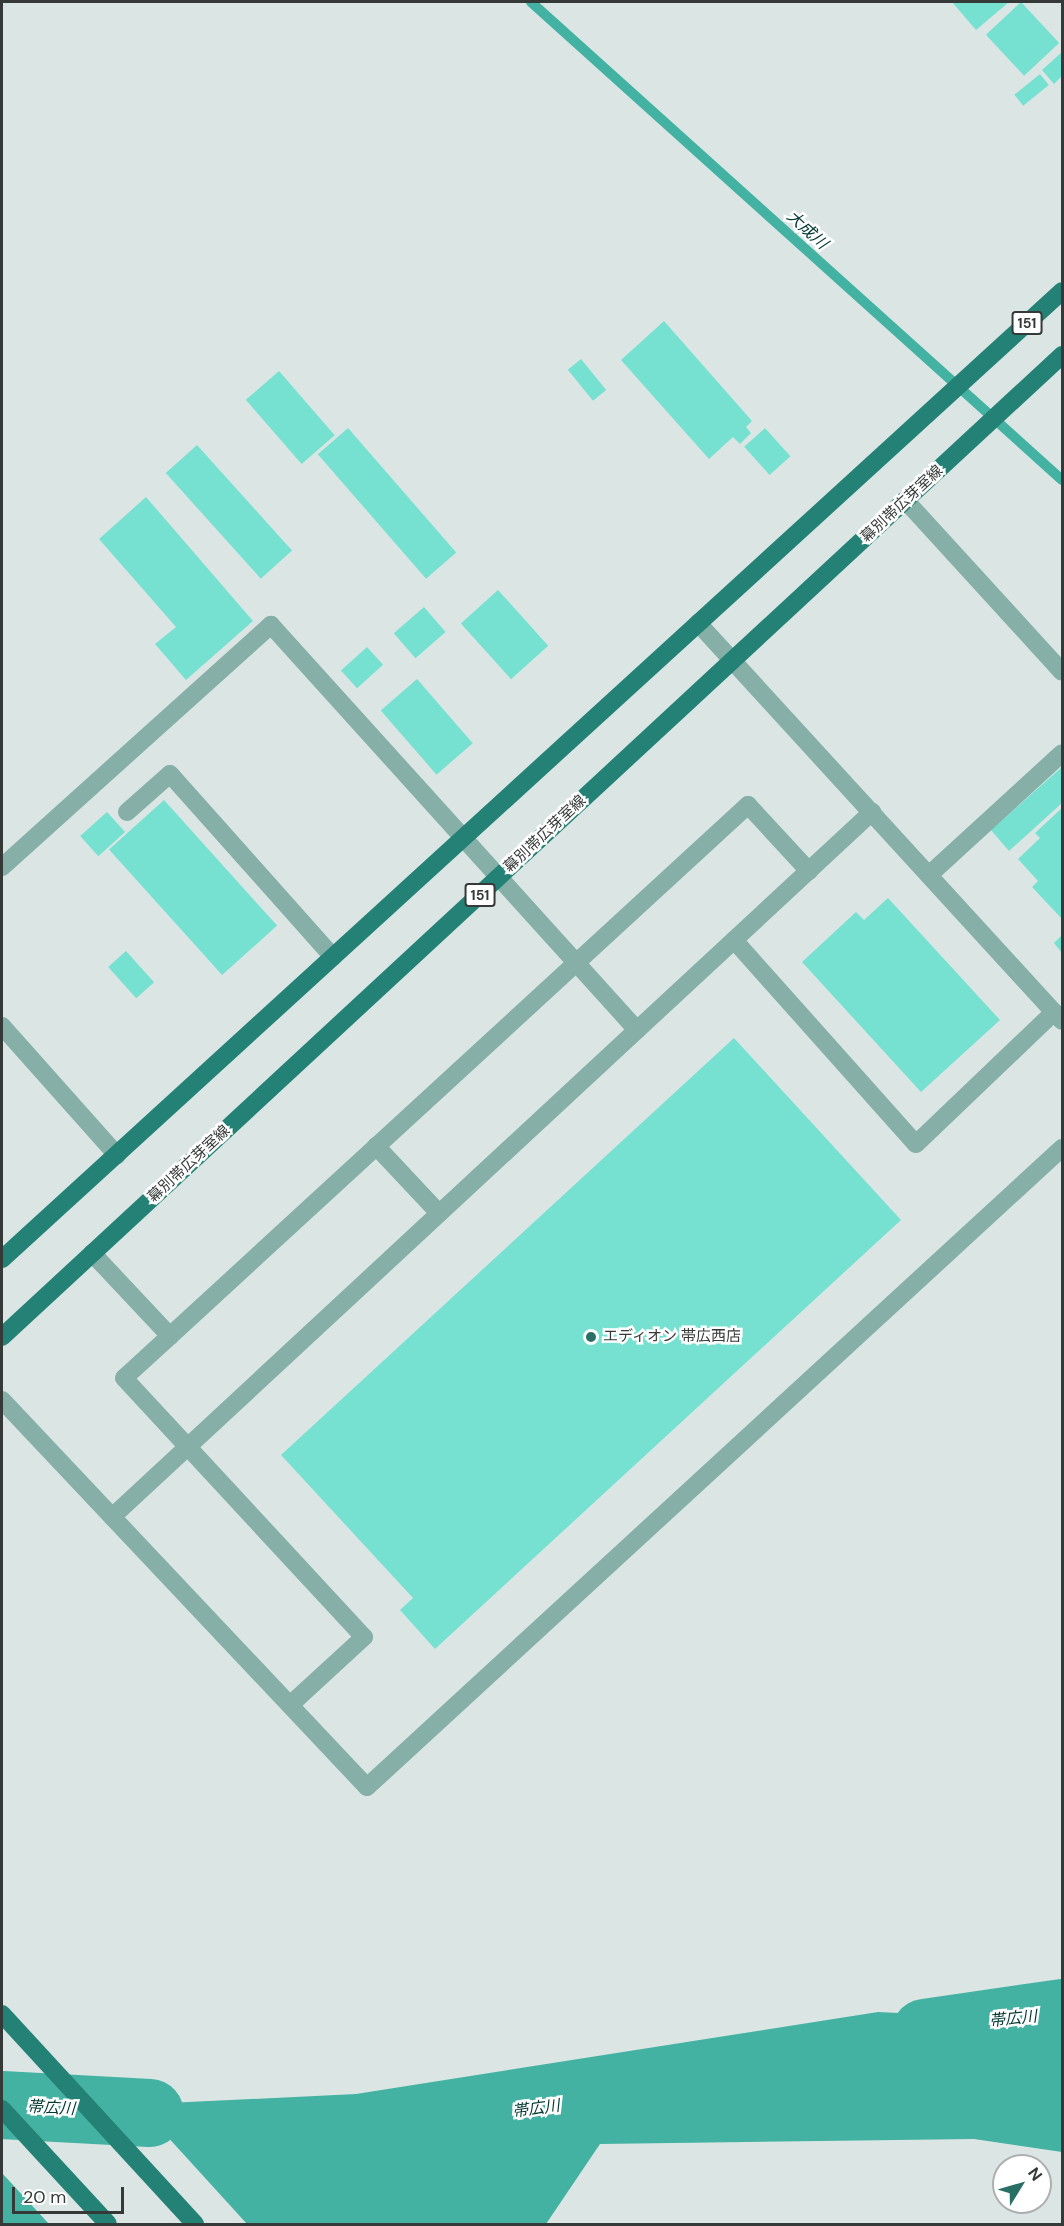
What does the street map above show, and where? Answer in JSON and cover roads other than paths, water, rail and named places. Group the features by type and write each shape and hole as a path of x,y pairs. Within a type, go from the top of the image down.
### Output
{"main road":[{"name":"151","path":"2,1259 1062,291"},
{"name":"幕別帯広芽室線","path":"2,1337 1062,355"},
{"path":"2,2014 195,2224"},
{"path":"2,2109 108,2224"}],"street":[{"path":"906,501 1062,672"},
{"path":"698,623 1058,1017 916,1144 734,940"},
{"path":"2,867 271,625 637,1030"},
{"path":"929,875 1062,753"},
{"path":"127,812 170,774 333,957"},
{"path":"290,1706 364,1637 124,1378 748,805 808,871"},
{"path":"112,1517 872,812"},
{"path":"2,1026 117,1155"},
{"path":"376,1146 440,1213"},
{"path":"2,1400 367,1786 1062,1148"},
{"path":"92,1253 170,1336"}],"water":[{"path":"878,2012 1062,2021 1062,2152 974,2139 600,2144 546,2224 2,2224 2,2111 356,2094"}],"waterway":[{"name":"大成川","path":"531,2 1062,480"},
{"name":"帯広川","path":"925,2033 1062,2013"},
{"name":"帯広川","path":"2,2105 150,2113"}],"place":[{"name":"エディオン 帯広西店","path":"591,1337"}]}
